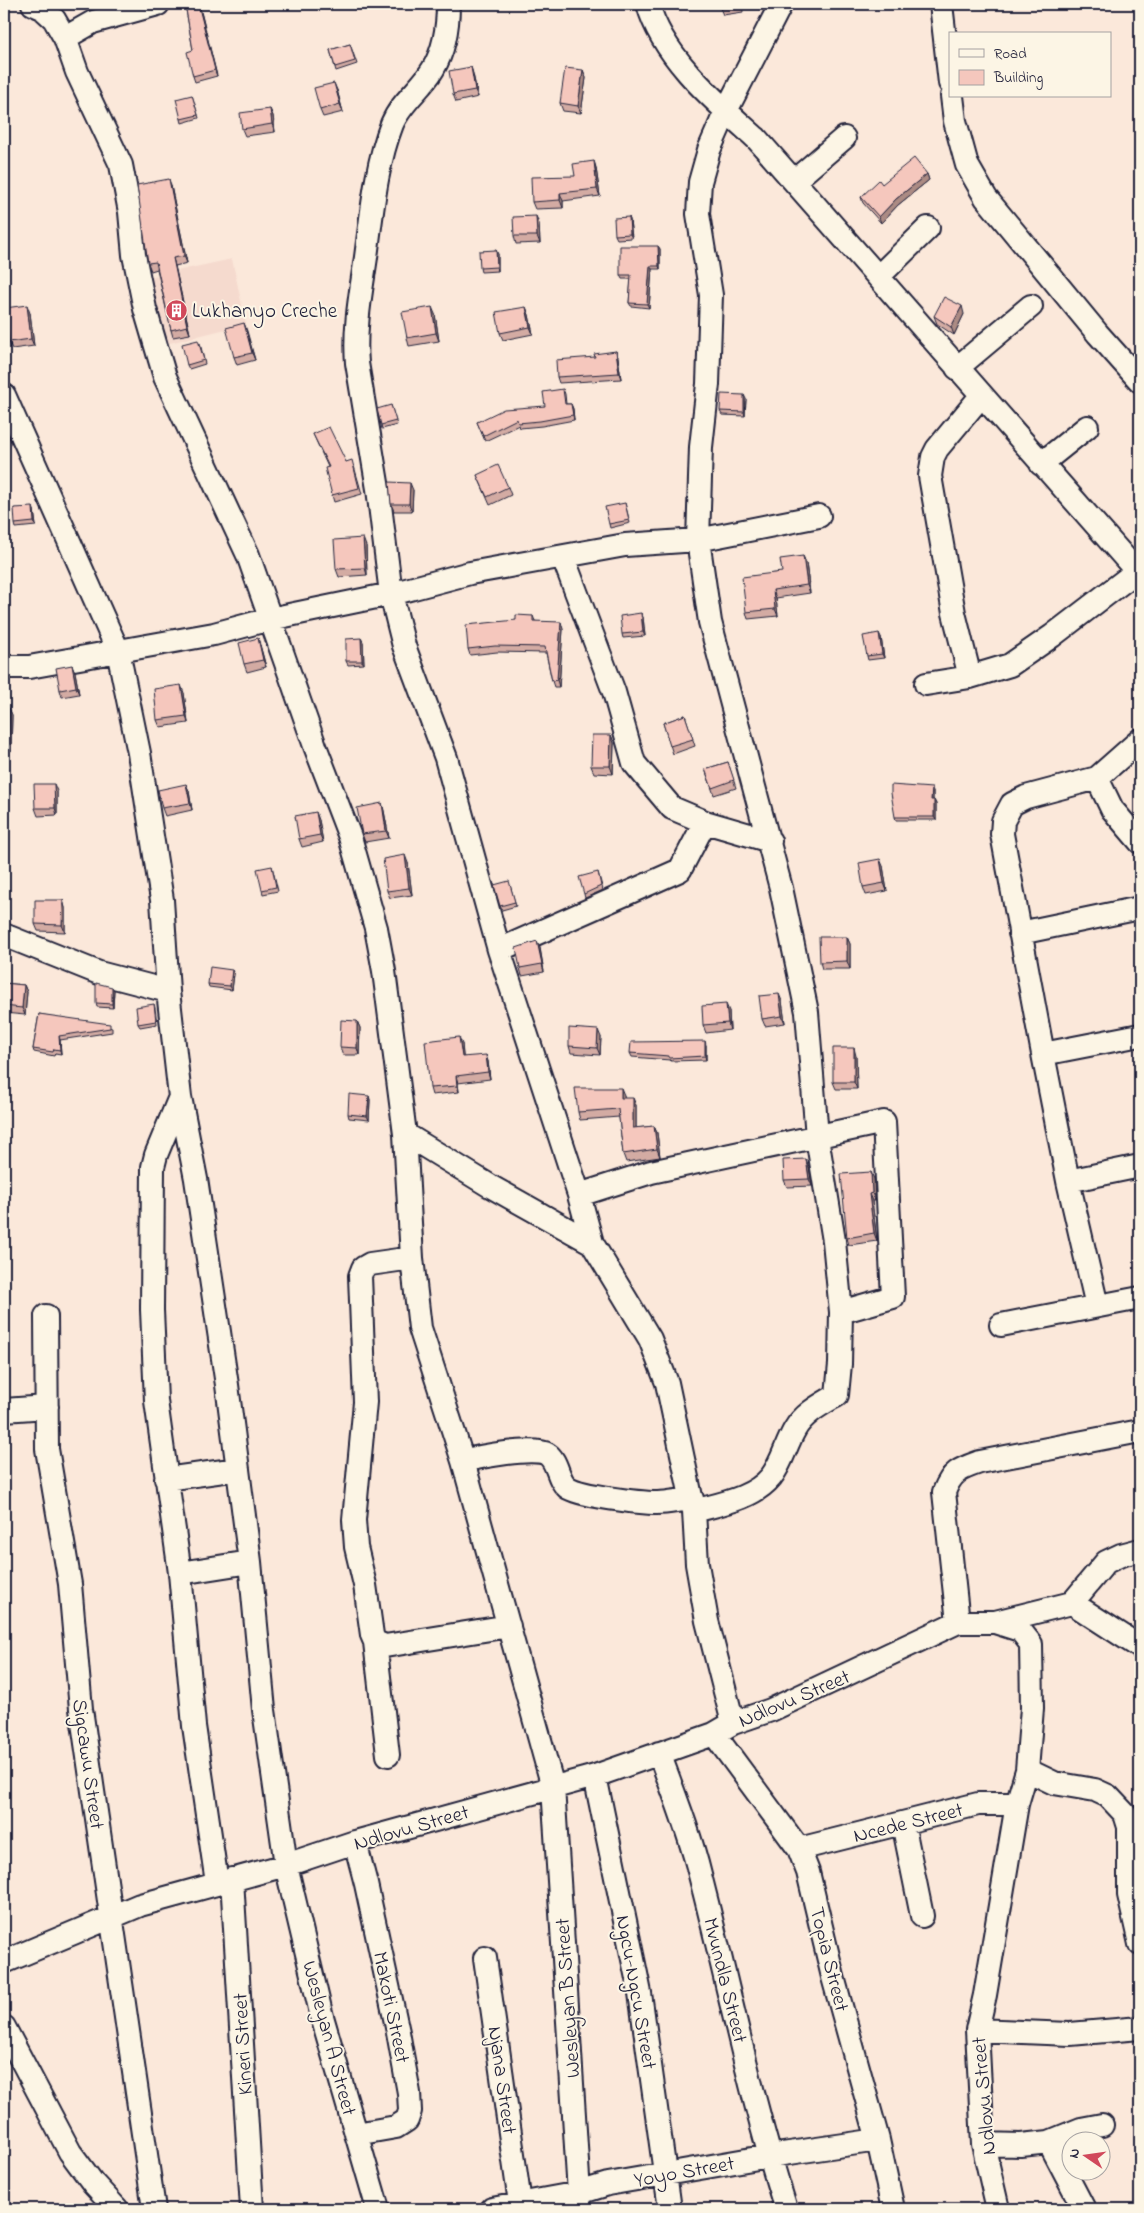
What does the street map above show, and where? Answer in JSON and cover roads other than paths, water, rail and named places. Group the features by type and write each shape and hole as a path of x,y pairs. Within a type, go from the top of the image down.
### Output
{"street":[{"name":"Wesleyan B Street","path":"32,4 42,8 54,19 65,38 77,72 121,164 130,212 134,255 145,309 166,377 248,555 350,837 376,928 384,971 405,1134 412,1258 420,1328 463,1461 553,1787 580,2201"},
{"path":"65,38 93,22 158,4"},
{"path":"448,4 445,45 433,70 393,122 384,149 372,210 355,341 378,489 391,594 404,646 446,758 499,950 579,1195 592,1243 650,1339 664,1374 693,1505 697,1564 724,1728"},
{"path":"648,4 656,29 687,71 726,111 756,138 1041,464 1136,564 1052,636 1010,665 970,677 926,684"},
{"path":"463,1461 510,1453 542,1452 550,1458 567,1487 582,1493 658,1503 693,1505 727,1502 754,1490 770,1478 784,1456 795,1428 805,1416 837,1395 840,1364 840,1312 834,1241 816,1137 807,1012 770,842 710,622 698,540 701,456 708,384 711,295 698,214 700,182 709,150 726,111 780,4"},
{"path":"941,4 949,74"},
{"path":"952,98 955,121 967,165 986,198 1098,334 1140,381"},
{"path":"794,182 844,138"},
{"path":"878,277 928,228"},
{"path":"957,368 1031,306"},
{"name":"Wesleyan A Street","path":"4,394 118,651 139,754 162,900 168,991 180,1097 206,1242 238,1469 250,1562 264,1710 286,1865 321,2012 378,2209"},
{"path":"970,677 954,613 930,476 933,457 937,449 981,396"},
{"path":"1041,464 1087,427"},
{"path":"4,667 29,666 214,634 270,619 391,594 470,573 625,545 698,540 818,516"},
{"path":"563,557 614,692 634,763 672,808 705,822 770,842"},
{"path":"1097,1306 1068,1180 1002,834 1006,812 1012,804 1026,797 1097,778 1140,740"},
{"path":"1097,778 1112,809 1140,842"},
{"path":"499,950 680,870 705,822"},
{"path":"1020,933 1140,908"},
{"path":"4,935 99,973 168,991"},
{"path":"1043,1054 1140,1035"},
{"name":"Kineri Street","path":"180,1097 156,1155 153,1167 152,1310 156,1401 180,1573 194,1726 225,1881 252,2209"},
{"path":"579,1195 651,1172 884,1122 893,1296 840,1312"},
{"path":"405,1134 490,1186 592,1243"},
{"path":"1068,1180 1140,1166"},
{"path":"388,1755 375,1642 372,1635 365,1586 356,1547 354,1520 365,1402 360,1276 363,1268 370,1264 412,1258"},
{"path":"1001,1326 1140,1298"},
{"name":"Sigcawu Street","path":"46,1316 47,1449 70,1584 80,1708 154,2209"},
{"path":"4,1410 47,1407"},
{"path":"958,1622 944,1492 949,1480 958,1470 980,1462 1140,1431"},
{"path":"166,1479 238,1469"},
{"path":"995,1622 1072,1602 1106,1562 1121,1555 1140,1550"},
{"path":"180,1573 250,1562"},
{"path":"1072,1602 1140,1647"},
{"name":"Ndlovu Street","path":"4,1962 140,1905 286,1865 355,1842 596,1776 779,1706 958,1622 995,1622 1020,1630 1031,1644 1032,1708 1027,1770 1017,1804 985,1995 977,2030 983,2144 998,2209"},
{"path":"375,1642 385,1646 509,1626"},
{"name":"Topia Street","path":"724,1728 799,1849 808,1872 833,1978 878,2140 893,2209"},
{"name":"Mvundla Street","path":"659,1753 681,1812 700,1874 769,2156 786,2209"},
{"path":"1027,1770 1054,1783 1096,1790 1108,1796 1125,1814 1129,1827 1129,1895 1140,1944"},
{"name":"Ngcu-Ngcu Street","path":"596,1776 640,1993 670,2209"},
{"name":"Ncede Street","path":"799,1849 978,1804 1017,1804"},
{"path":"903,1822 922,1916"},
{"name":"Makoti Street","path":"355,1842 398,2032 409,2092 410,2112 407,2120 396,2126 356,2134"},
{"name":"Njana Street","path":"485,1958 520,2203"},
{"path":"4,2027 39,2089 70,2152 93,2183 117,2209"},
{"path":"977,2030 1070,2034 1140,2028"},
{"path":"983,2144 1021,2145 1049,2142 1080,2129 1102,2125"},
{"name":"Yoyo Street","path":"492,2209 520,2203 580,2201 608,2184 769,2156 878,2140"},
{"path":"1049,2142 1084,2209"}],"place":[{"name":"Lukhanyo Creche","path":"176,310"}]}
